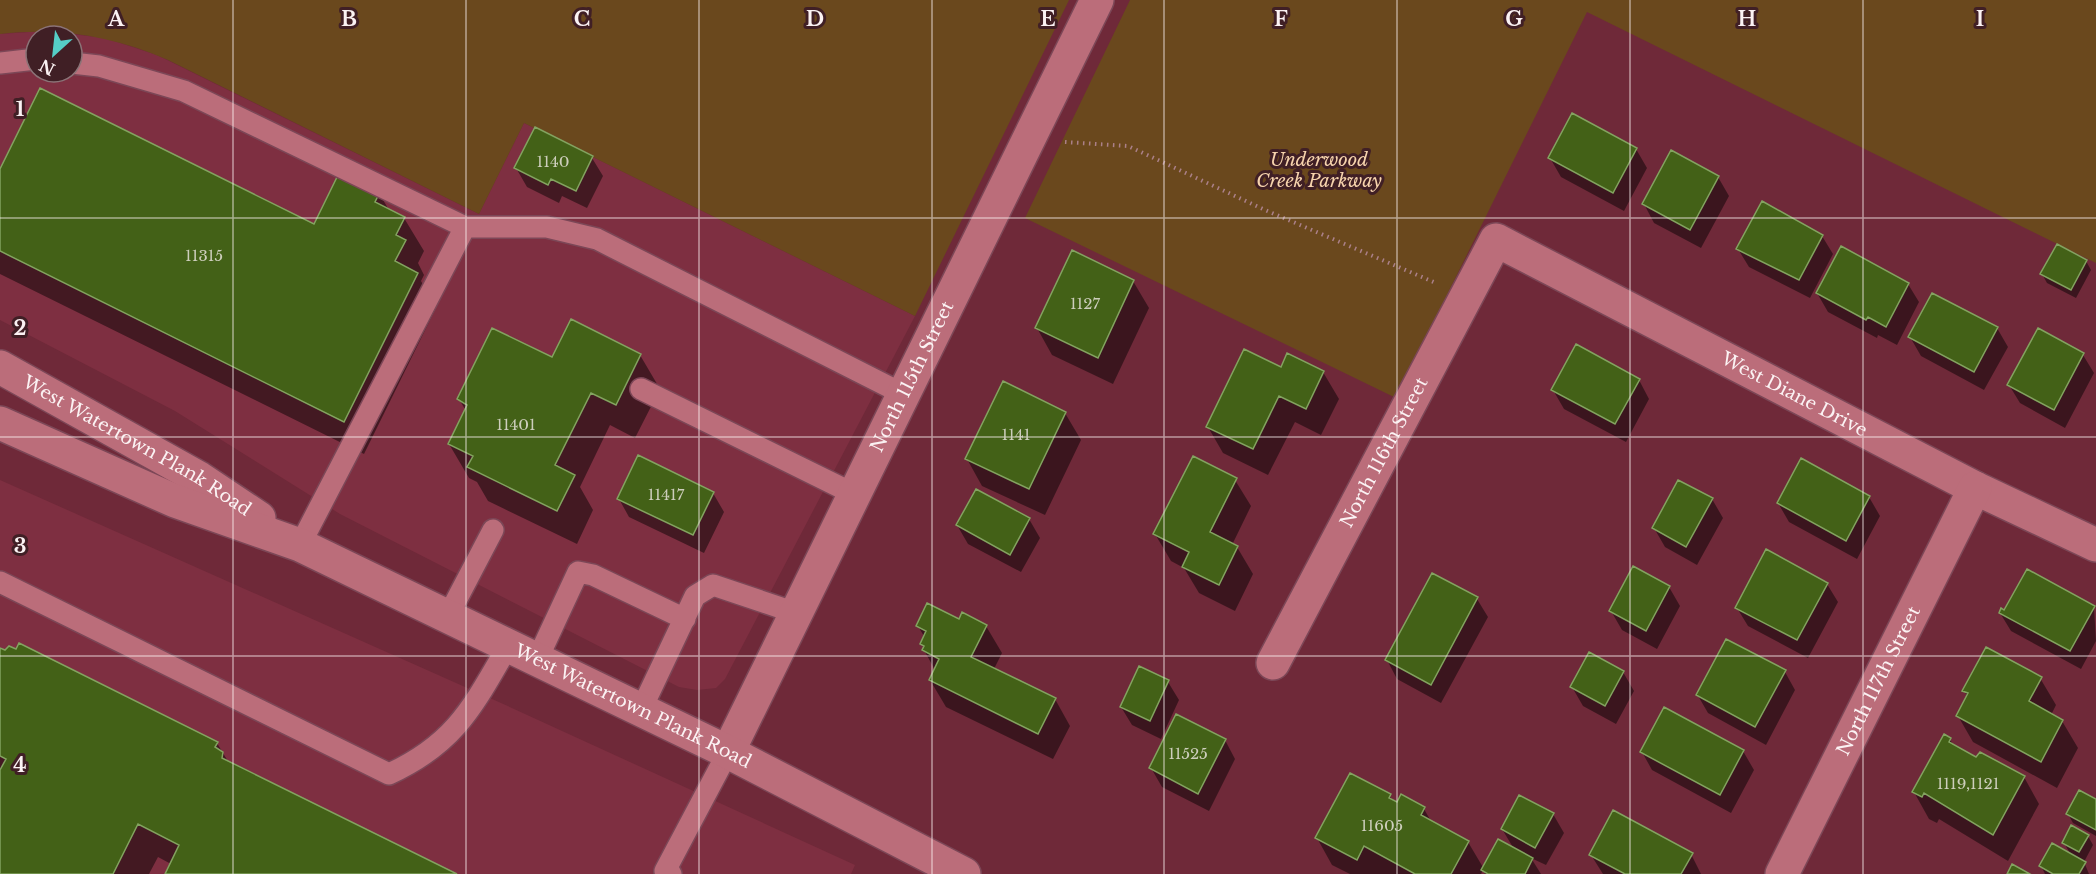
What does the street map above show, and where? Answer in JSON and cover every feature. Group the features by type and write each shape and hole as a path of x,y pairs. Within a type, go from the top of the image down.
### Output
{"street":[{"name":"North 115th Street","path":"728,752 1097,0"},
{"name":"North 116th Street","path":"1273,663 1496,240"},
{"name":"West Diane Drive","path":"1496,240 1975,488 2096,545"},
{"name":"West Watertown Plank Road","path":"0,367 199,478 300,545"},
{"name":"West Watertown Plank Road","path":"0,423 175,501 300,545 728,752 964,874"},
{"name":"North 117th Street","path":"1782,874 1975,488"}],"lane":[{"path":"0,63 24,60"},
{"path":"84,64 99,66 184,91 465,227 547,227 597,238 903,394"},
{"path":"300,545 465,227"},
{"path":"641,389 854,494"},
{"path":"448,616 494,530"},
{"path":"537,660 578,572 593,575 685,620"},
{"path":"0,582 389,774 415,762 442,742 466,717 508,645"},
{"path":"641,710 695,596 713,585 796,613"},
{"path":"670,874 664,871 728,752"}],"path":[{"path":"1028,140 1128,146 1265,210 1467,296"}],"shaded area":[{"path":"24,32 24,84 84,84 84,36 105,38 157,55 479,214 524,123 915,316 725,679 716,688 697,690 679,687 340,514 175,411 0,320 0,34"},
{"path":"0,480 501,703 855,865 851,874 0,874"}],"green space":[{"path":"0,0 1069,0 915,316 524,123 479,214 168,60 107,39 84,35 84,24 24,24 24,32 0,34"},
{"name":"Underwood Creek Parkway","path":"1130,0 2096,0 2096,263 1587,12 1396,398 1025,218"}],"building":[{"path":"40,88 314,224 340,171 380,192 375,202 405,217 396,235 406,240 395,261 418,273 344,422 0,251 0,169"},
{"path":"1572,113 1637,148 1613,193 1548,158"},
{"path":"535,127 593,156 576,191 551,179 548,185 514,168"},
{"path":"1671,150 1719,176 1690,230 1642,204"},
{"path":"1762,201 1823,235 1799,280 1736,249"},
{"path":"2057,244 2087,260 2071,290 2040,274"},
{"path":"1841,246 1909,283 1886,327 1868,317 1866,320 1816,293"},
{"path":"1072,250 1134,280 1098,358 1035,328"},
{"path":"1932,293 1998,327 1974,372 1908,337"},
{"path":"571,319 641,354 616,405 591,393 555,465 575,475 557,511 467,467 473,456 448,444 467,405 457,399 492,328 552,357"},
{"path":"2038,328 2084,353 2054,410 2007,385"},
{"path":"1576,344 1640,379 1615,424 1551,390"},
{"path":"1244,349 1281,367 1287,353 1324,371 1306,409 1279,396 1253,449 1206,427"},
{"path":"1003,381 1066,412 1029,489 965,459"},
{"path":"638,455 714,492 693,535 617,499"},
{"path":"1193,456 1237,478 1210,532 1238,546 1219,585 1182,567 1189,552 1153,534"},
{"path":"1801,458 1870,496 1846,541 1777,503"},
{"path":"1678,480 1713,498 1686,547 1652,528"},
{"path":"976,489 1030,518 1010,555 956,525"},
{"path":"1766,549 1828,583 1797,640 1735,608"},
{"path":"1633,566 1670,586 1646,631 1609,611"},
{"path":"2027,569 2095,606 2070,651 1999,613 2001,608 2004,610"},
{"path":"1432,573 1478,597 1431,685 1385,660"},
{"path":"927,603 959,619 962,612 987,625 971,657 1056,698 1038,734 929,680 939,659 922,650 924,646 920,644 926,631 916,626"},
{"path":"1726,639 1786,670 1755,727 1696,695"},
{"path":"19,643 218,742 215,747 223,752 222,758 457,874 165,874 179,845 138,824 113,874 0,874 0,770 6,759 0,756 0,648 5,650 9,646 16,649"},
{"path":"1986,647 2042,677 2029,701 2063,720 2041,762 1956,716 1968,693 1962,691"},
{"path":"1589,652 1624,671 1605,706 1570,687"},
{"path":"1139,666 1169,680 1150,721 1120,707"},
{"path":"1664,707 1744,750 1720,795 1640,752"},
{"path":"1176,714 1226,739 1198,794 1149,768"},
{"path":"1944,734 1951,738 1949,742 1976,757 1980,752 2025,776 1993,835 1924,793 1922,797 1912,792"},
{"path":"1350,773 1391,794 1389,798 1397,802 1401,794 1425,807 1421,815 1469,841 1451,874 1415,874 1364,846 1357,860 1315,838"},
{"path":"2079,790 2096,799 2096,830 2066,814"},
{"path":"1519,795 1554,813 1535,848 1501,829"},
{"path":"1613,810 1693,853 1681,874 1625,874 1589,855"},
{"path":"2071,825 2089,835 2079,852 2062,843"},
{"path":"1498,839 1533,858 1525,874 1488,874 1481,870"},
{"path":"2052,843 2086,862 2079,874 2053,874 2039,866"},
{"path":"2012,864 2030,874 2007,874"}]}
